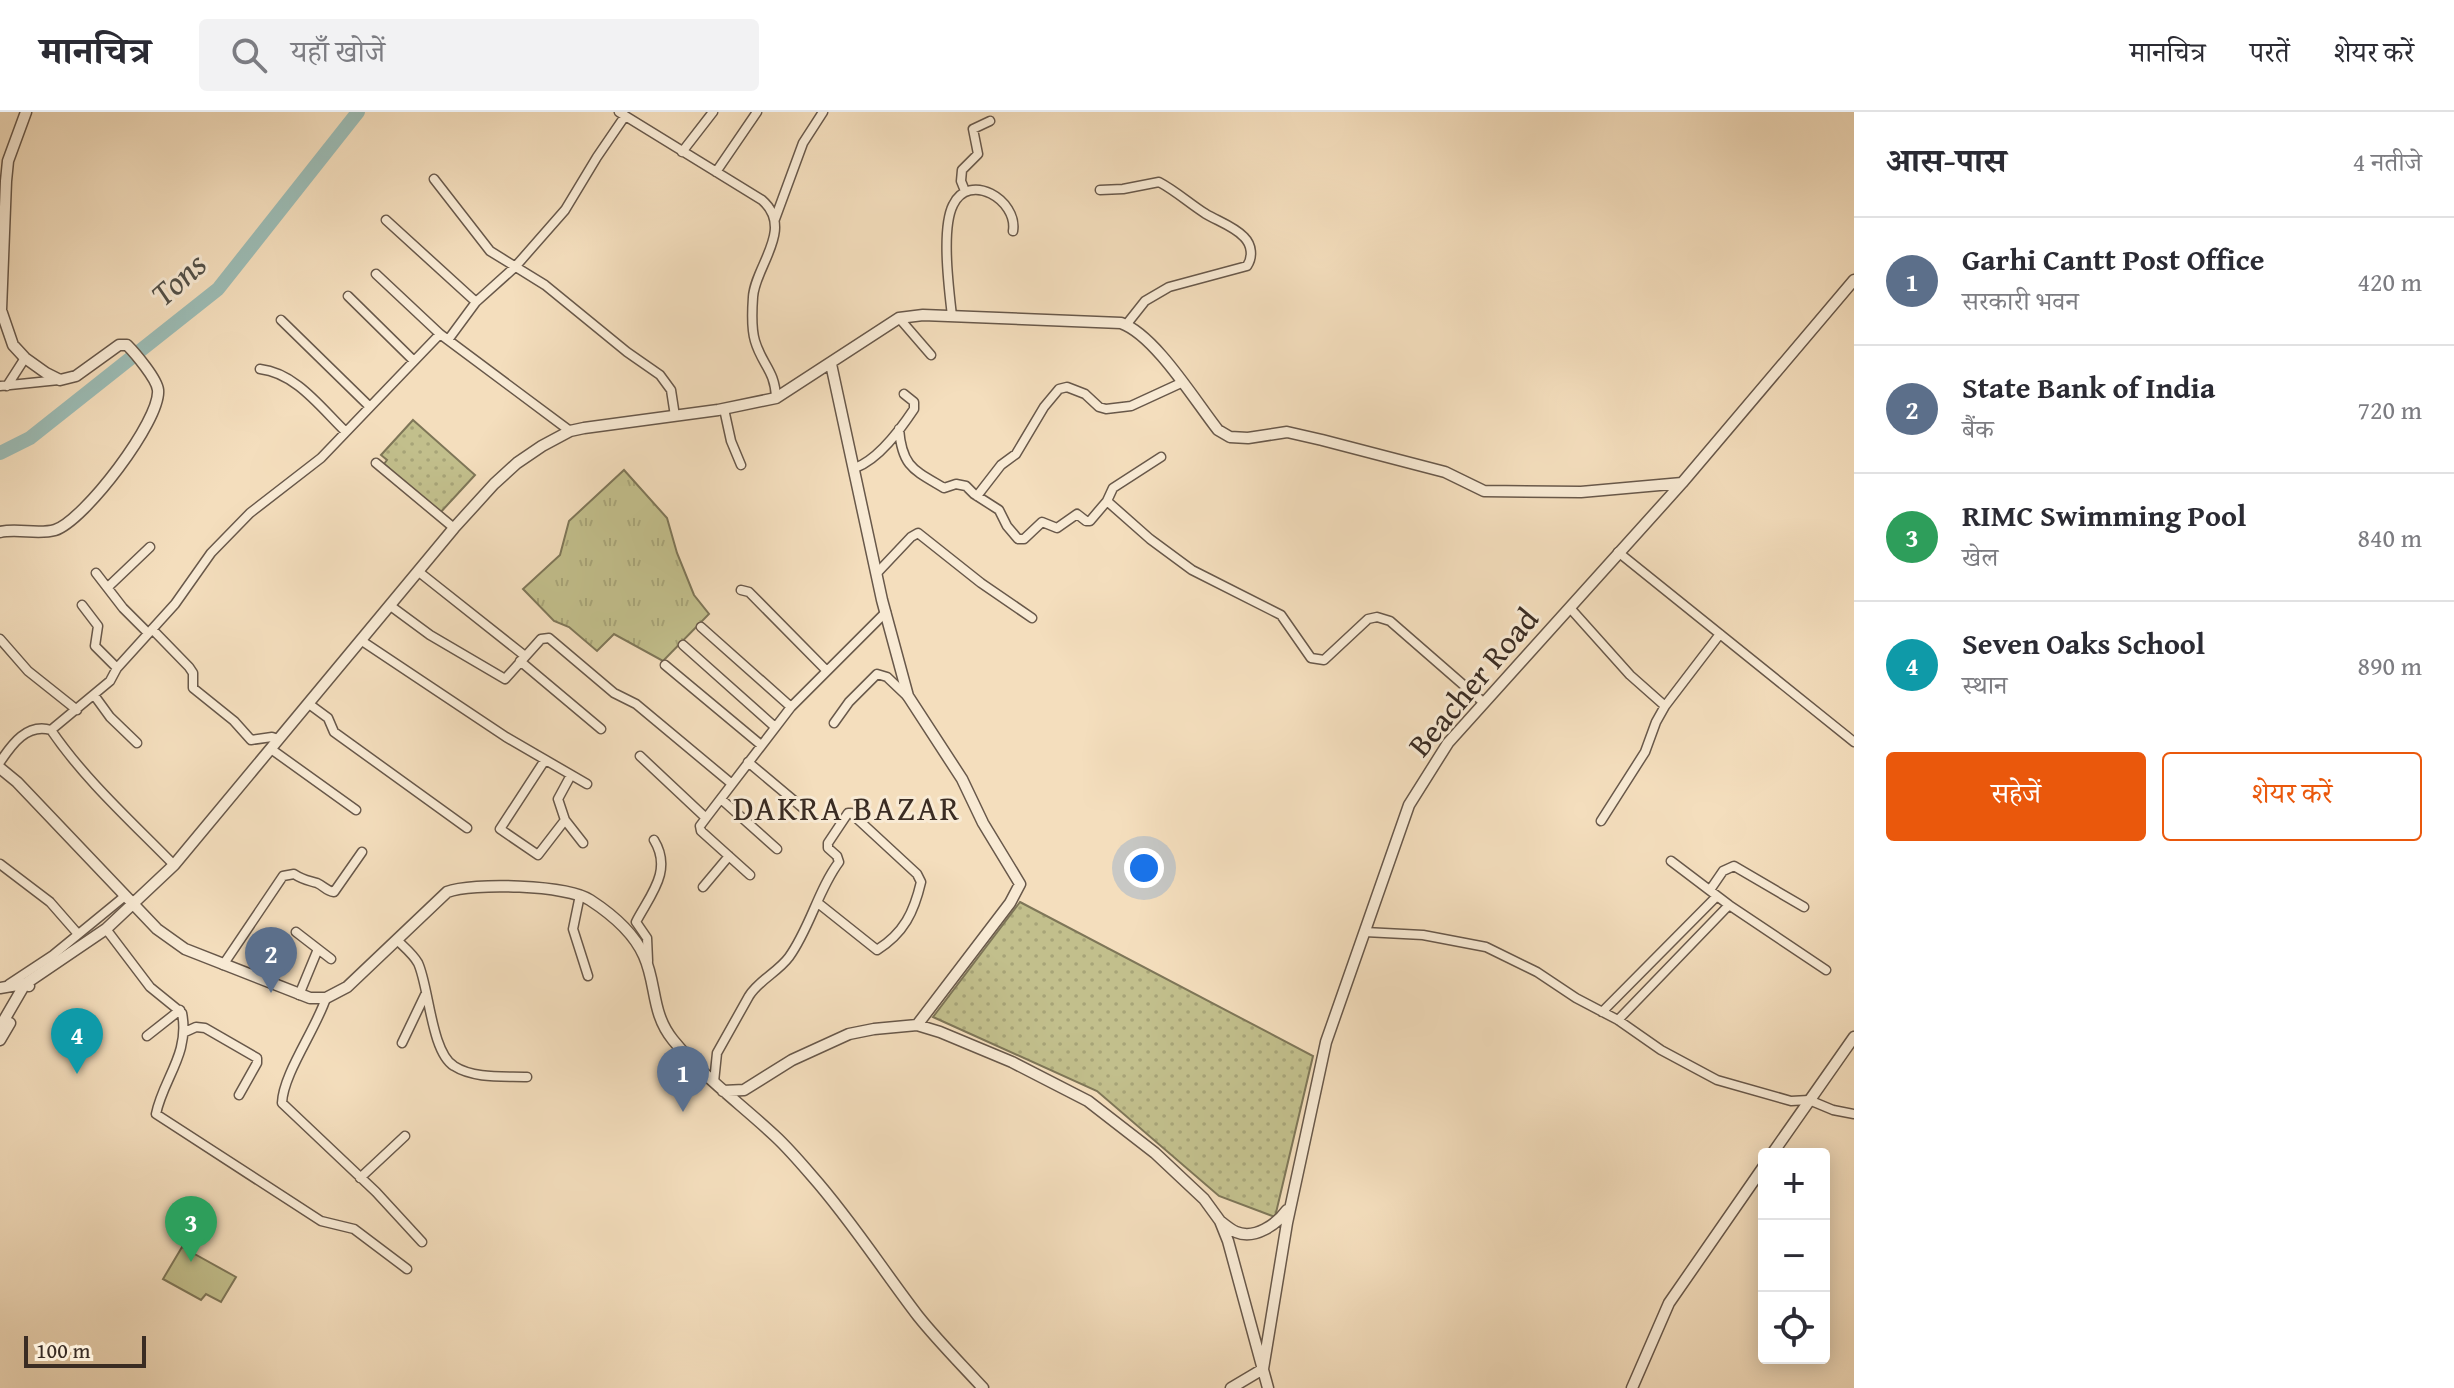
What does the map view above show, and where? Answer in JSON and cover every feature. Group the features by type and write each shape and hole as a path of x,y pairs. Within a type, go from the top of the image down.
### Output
{"street":[{"path":"26,112 8,161 1,310 8,335 25,358 60,380"},
{"path":"682,152 713,112"},
{"path":"716,172 757,112"},
{"path":"776,398 774,375 755,342 753,295 772,247 775,219 803,143 823,112"},
{"path":"51,730 110,681 117,668 175,604 211,553 250,513 309,469 414,361 444,337 476,302 515,267 565,210 622,114 762,200 775,219"},
{"path":"965,191 961,181 962,170 978,154 973,129 990,121"},
{"path":"434,179 490,251 545,285 660,375 671,390 675,416"},
{"path":"1100,190 1159,182 1238,232 1246,238 1250,247 1251,260 1247,266 1169,287 1145,301 1126,325"},
{"path":"952,316 946,265 950,214 954,203 965,191 996,195 1010,210 1013,231"},
{"path":"386,220 476,302"},
{"path":"376,274 444,337 570,431"},
{"name":"Beacher Road","path":"1263,1369 1291,1205 1326,1042 1409,805 1448,743 1682,483 1854,280"},
{"path":"348,296 414,361"},
{"path":"0,1027 30,983 106,929 174,865 392,607 454,528 517,463 570,431 724,409 776,398 899,318 923,315 1126,325 1137,330 1151,344 1218,430 1230,437 1248,438 1287,432 1445,472 1484,491 1581,492 1682,483"},
{"path":"899,318 931,355"},
{"path":"281,320 369,406"},
{"path":"0,532 15,529 53,531 73,521 118,470 158,398 157,384 124,344 76,376 3,386"},
{"path":"3,386 25,358"},
{"path":"831,364 886,612 908,696"},
{"path":"260,369 273,370 284,376 346,432"},
{"path":"977,496 1001,465 1016,454 1044,407 1062,387 1085,394 1099,407 1106,409 1131,406 1181,383"},
{"path":"855,468 870,460 915,407 914,402 904,394"},
{"path":"724,409 731,441 741,465"},
{"path":"899,429 902,452 913,471 944,488 961,484 999,510 1007,526 1020,539 1028,536 1042,522 1059,528 1077,514 1090,521 1107,501 1113,488 1161,457"},
{"path":"376,463 454,528"},
{"path":"1107,501 1150,539 1192,570 1281,615 1311,658 1324,660 1368,619 1377,617 1390,621 1483,702"},
{"path":"877,573 918,533 981,583 1032,618"},
{"path":"108,587 150,547"},
{"path":"1618,552 1854,742"},
{"path":"419,572 523,658 601,729"},
{"path":"96,573 132,618 189,667 193,673 193,688 202,697 234,721 251,740 272,737 275,744 356,810"},
{"path":"741,590 749,592 827,671"},
{"path":"82,605 98,626 95,646 117,668"},
{"path":"392,607 430,635 500,678 509,676 541,639 552,640 614,693 636,704 732,784"},
{"path":"1570,608 1630,675 1665,706"},
{"path":"750,875 701,831 700,826 791,707 886,612"},
{"path":"701,627 791,707"},
{"path":"1601,821 1645,752 1665,706 1720,634"},
{"path":"0,639 28,671 77,710"},
{"path":"362,641 506,737 587,784"},
{"path":"683,645 775,727"},
{"path":"665,665 761,745"},
{"path":"834,723 849,702 877,674 887,677 908,696 962,779 983,823 1020,884 1010,903 917,1025"},
{"path":"94,695 110,717 137,743"},
{"path":"309,704 328,718 334,732 467,828"},
{"path":"174,865 67,753 51,730 40,727 27,732 15,742 0,765 157,929 185,949 299,995 326,998 347,987 447,892 455,888 509,886 580,895 589,899 630,933 645,957 658,1017 673,1040 723,1091 776,1137 814,1178 859,1233 919,1317 983,1388"},
{"path":"640,756 706,818"},
{"path":"545,760 500,829 538,855 565,820"},
{"path":"748,762 810,814"},
{"path":"571,775 558,799 565,820 583,843"},
{"path":"721,799 777,849"},
{"path":"714,1082 717,1053 749,996 790,955 818,903 829,874 839,862 828,843 849,812 873,831 917,874 921,882 908,922 895,938 877,950 818,903"},
{"path":"647,966 647,938 636,922 661,874 662,858 654,840"},
{"path":"223,965 283,876 294,874 306,883 315,883 328,892 334,892 362,852"},
{"path":"703,887 729,856"},
{"path":"1671,861 1729,905 1826,970"},
{"path":"0,864 50,902 78,934"},
{"path":"1602,1012 1714,893 1723,871 1734,866 1804,907"},
{"path":"580,895 573,929 588,976"},
{"path":"4,986 53,955 125,896"},
{"path":"1618,1020 1729,905"},
{"path":"106,929 150,987 180,1010 185,1032 173,1076 156,1114 325,1223 352,1228 364,1235 407,1269"},
{"path":"296,932 331,959"},
{"path":"1365,932 1423,935 1486,947 1537,972 1618,1020 1661,1050 1717,1080 1791,1101 1809,1100 1833,1110 1854,1114"},
{"path":"397,940 417,962 439,1042 453,1066 488,1075 527,1077"},
{"path":"299,995 318,949"},
{"path":"4,986 30,983"},
{"path":"0,1040 30,983"},
{"path":"402,1043 425,995"},
{"path":"326,998 314,1030 291,1073 282,1101 422,1242"},
{"path":"147,1036 180,1010"},
{"path":"723,1091 744,1090 792,1060 849,1034 917,1025 1012,1062 1088,1101 1155,1153 1204,1199 1220,1221 1268,1388"},
{"path":"185,1032 196,1027 205,1028 257,1058 239,1095"},
{"path":"1776,1148 1854,1037"},
{"path":"360,1178 405,1136"},
{"path":"1632,1388 1669,1303 1758,1175"},
{"path":"1220,1221 1237,1233 1248,1234 1264,1230 1278,1221 1291,1205"},
{"path":"1231,1388 1263,1369"}],"green space":[{"path":"413,420 475,475 439,514 384,464 387,460 381,455"},
{"path":"624,470 667,518 694,595 709,614 663,661 614,634 597,651 569,627 554,621 523,589 560,555 569,521"},
{"path":"1020,902 1313,1056 1275,1217 1219,1196 1097,1091 933,1017"},
{"path":"182,1247 236,1277 221,1302 206,1294 201,1300 163,1279"}],"waterway":[{"name":"Tons","path":"0,453 30,438 218,289 358,112"}],"place":[{"name":"State Bank of India","path":"271,993"},
{"name":"Seven Oaks School","path":"77,1074"},
{"name":"Garhi Cantt Post Office","path":"683,1112"},
{"name":"RIMC Swimming Pool","path":"191,1262"}],"district":[{"name":"DAKRA BAZAR","path":"847,808"}]}
